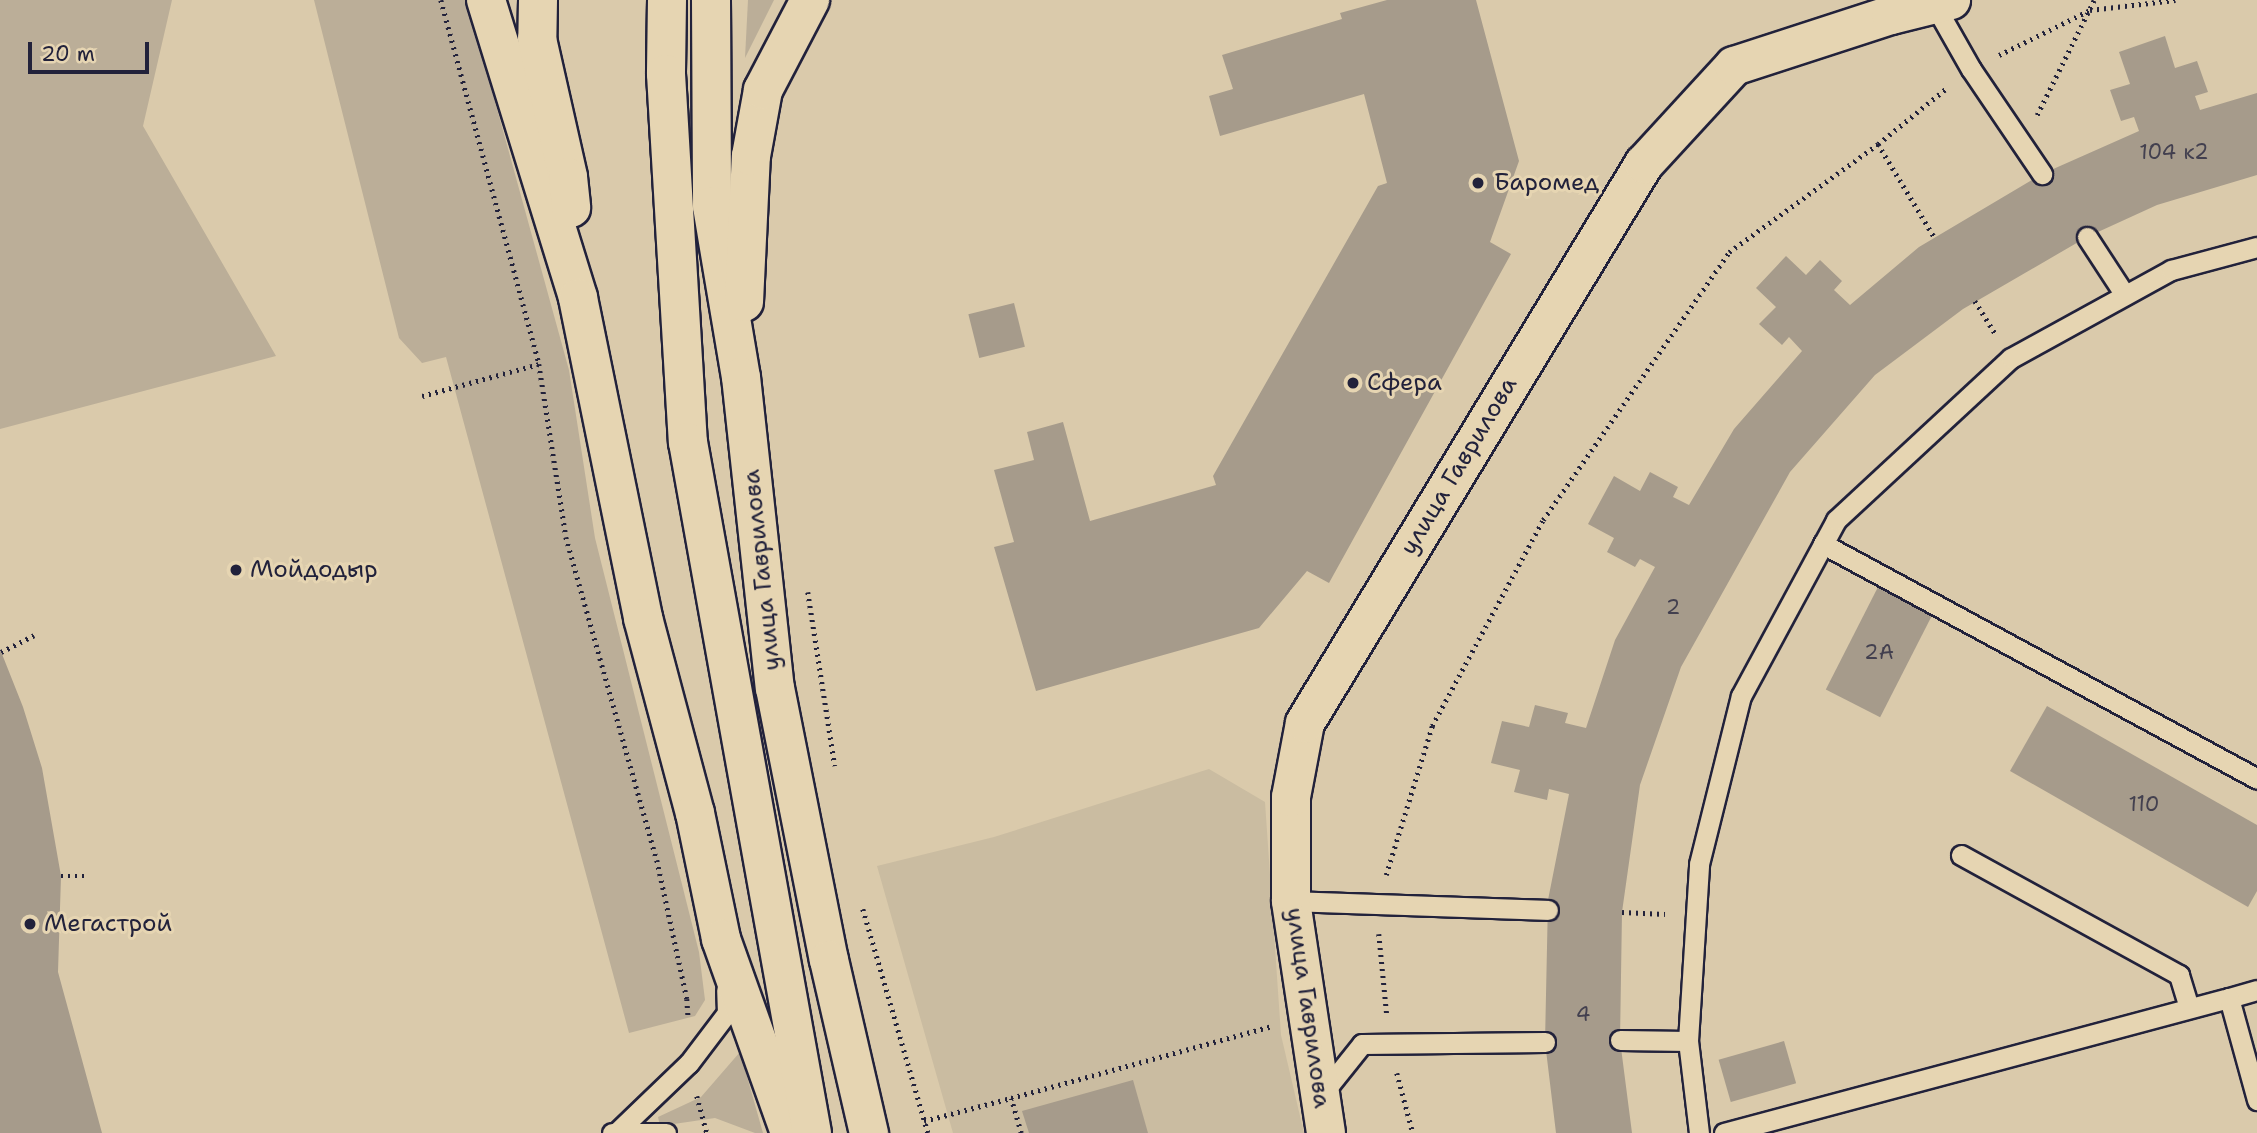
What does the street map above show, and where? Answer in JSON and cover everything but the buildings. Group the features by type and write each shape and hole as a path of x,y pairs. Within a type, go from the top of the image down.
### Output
{"main road":[{"path":"486,0 578,298 643,618 695,813 721,939 790,1133"},
{"path":"537,0 537,39 568,177 578,298"},
{"name":"улица Гаврилова","path":"667,0 666,74 688,442 811,1133"},
{"name":"улица Гаврилова","path":"711,0 712,206 741,377 775,688 829,960 869,1133"},
{"path":"741,377 751,156 763,90 810,0"},
{"name":"улица Гаврилова","path":"1323,1115 1306,1017 1292,901 1292,797 1305,723 1644,164 1734,66 1891,15 1943,2"}],"lane":[{"path":"1943,2 1971,69 2021,147 2042,174"},
{"path":"2087,237 2125,295"},
{"path":"1699,1133 1688,1041 1699,864 1741,696 1836,520 2011,358 2171,270 2257,247"},
{"path":"1823,544 2257,779"},
{"path":"1961,855 2179,975 2189,1008"},
{"path":"1292,901 1548,910"},
{"path":"615,1132 689,1063 727,1013 721,939"},
{"path":"1724,1133 2257,990"},
{"path":"2229,998 2257,1100"},
{"path":"1620,1040 1688,1041"},
{"path":"1323,1115 1362,1044 1545,1042"},
{"path":"615,1132 666,1133"}],"path":[{"path":"441,0 540,364 566,537 657,859 687,999 689,1063 707,1133"},
{"path":"2021,147 2094,0"},
{"path":"1413,1133 1390,1045 1376,906 1432,726 1543,520 1729,252 1878,144 1971,69 2090,9 2175,0"},
{"path":"1878,144 1935,238"},
{"path":"422,396 540,364"},
{"path":"808,590 837,780"},
{"path":"1,652 34,635"},
{"path":"61,876 88,876"},
{"path":"860,900 928,1133"},
{"path":"1622,912 1697,915"},
{"path":"924,1121 1306,1017"},
{"path":"1011,1098 1021,1133"}],"shaded area":[{"path":"0,0 172,0 143,126 276,356 0,429"},
{"path":"314,0 467,0 569,370 595,538 699,952 705,1000 695,1016 629,1033 446,357 422,363 399,338"},
{"path":"748,0 774,0 745,58"},
{"path":"1209,769 1265,802 1281,1035 1304,1133 953,1133 877,866 994,837"},
{"path":"740,1052 763,1133 755,1133 715,1118 660,1126 658,1117 701,1097"}],"place":[{"name":"Баромед","path":"1478,183"},
{"name":"Сфера","path":"1353,383"},
{"name":"Мойдодыр","path":"236,570"},
{"name":"Мегастрой","path":"30,924"}]}
